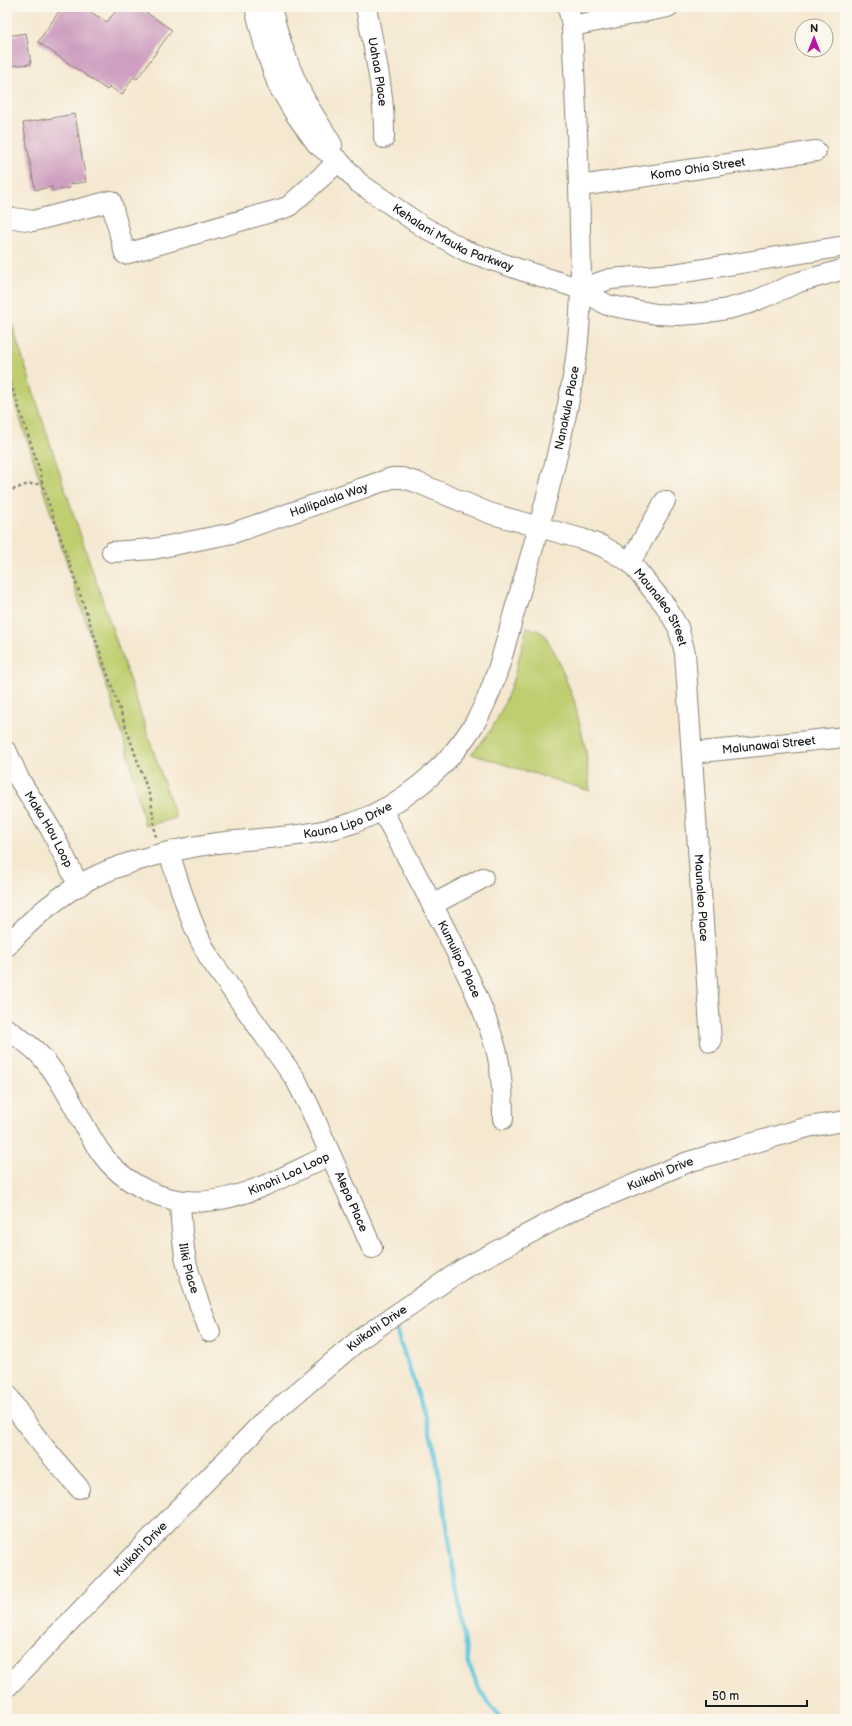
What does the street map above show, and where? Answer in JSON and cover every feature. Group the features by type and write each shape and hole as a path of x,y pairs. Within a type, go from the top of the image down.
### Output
{"street":[{"name":"Kehalani Mauka Parkway","path":"255,7 266,51 278,85 296,115 317,144 339,161 359,183 422,226 466,251 581,289 607,305 656,314 680,315 727,309 750,303 799,282 845,269"},
{"name":"Kehalani Mauka Parkway","path":"271,7 278,37 292,74 306,103 329,138 339,161"},
{"name":"Uahaa Place","path":"366,7 382,98 384,138"},
{"path":"668,7 570,16 580,186 581,289 610,279 673,274 845,246"},
{"name":"Komo Ohia Street","path":"580,186 816,151"},
{"path":"7,217 33,221 111,201 125,254 288,207 339,161"},
{"name":"Nanakula Place","path":"540,526 562,436 572,384 578,342 581,289"},
{"name":"Haliipalala Way","path":"112,552 153,549 232,533 392,478 402,478 416,482 489,513 540,526"},
{"path":"630,562 665,501"},
{"name":"Maunaleo Street","path":"540,526 602,546 630,562 666,605 678,627 685,653 692,753"},
{"name":"Kauna Lipo Drive","path":"7,946 34,918 63,896 91,878 127,864 164,854 232,841 273,838 327,830 353,823 400,800 422,784 459,746 474,724 486,700 496,676 540,526"},
{"name":"Malunawai Street","path":"692,753 845,737"},
{"name":"Maka Hou Loop","path":"7,752 19,779 50,828 79,886"},
{"name":"Maunaleo Place","path":"692,753 711,1042"},
{"name":"Kumulipo Place","path":"382,810 470,980 492,1037 502,1079 503,1119"},
{"name":"Kinohi Loa Loop","path":"7,1029 26,1043 49,1066 58,1078 100,1150 113,1166 129,1180 160,1196 180,1201 209,1202 236,1196 330,1155 296,1080 210,959 201,944 164,854"},
{"path":"432,905 484,878"},
{"name":"Kuikahi Drive","path":"7,1687 265,1420 360,1339 463,1269 573,1210 688,1162 808,1127 845,1121"},
{"name":"Alepa Place","path":"330,1155 372,1248"},
{"name":"Iliki Place","path":"180,1201 182,1233 187,1264 195,1294 210,1332"},
{"path":"7,1394 37,1439 79,1488"}],"path":[{"path":"7,372 41,474 42,484 151,800 164,854"},
{"path":"7,492 28,484 42,484"}],"green space":[{"path":"7,310 63,483 176,818 145,826 127,749 7,378"},
{"path":"527,627 537,630 545,635 557,657 574,700 586,751 590,791 471,754 483,741 503,707"}],"building":[{"path":"62,7 82,7 107,22 119,7 138,7 172,30 137,79 133,77 122,95 110,87 107,90 38,42"},
{"path":"26,33 31,64 7,66 7,36"},
{"path":"75,114 86,182 70,184 70,188 52,191 52,187 35,190 23,123"}],"waterway":[{"path":"396,1330 426,1417 437,1461 468,1662 480,1691 501,1719"}]}
